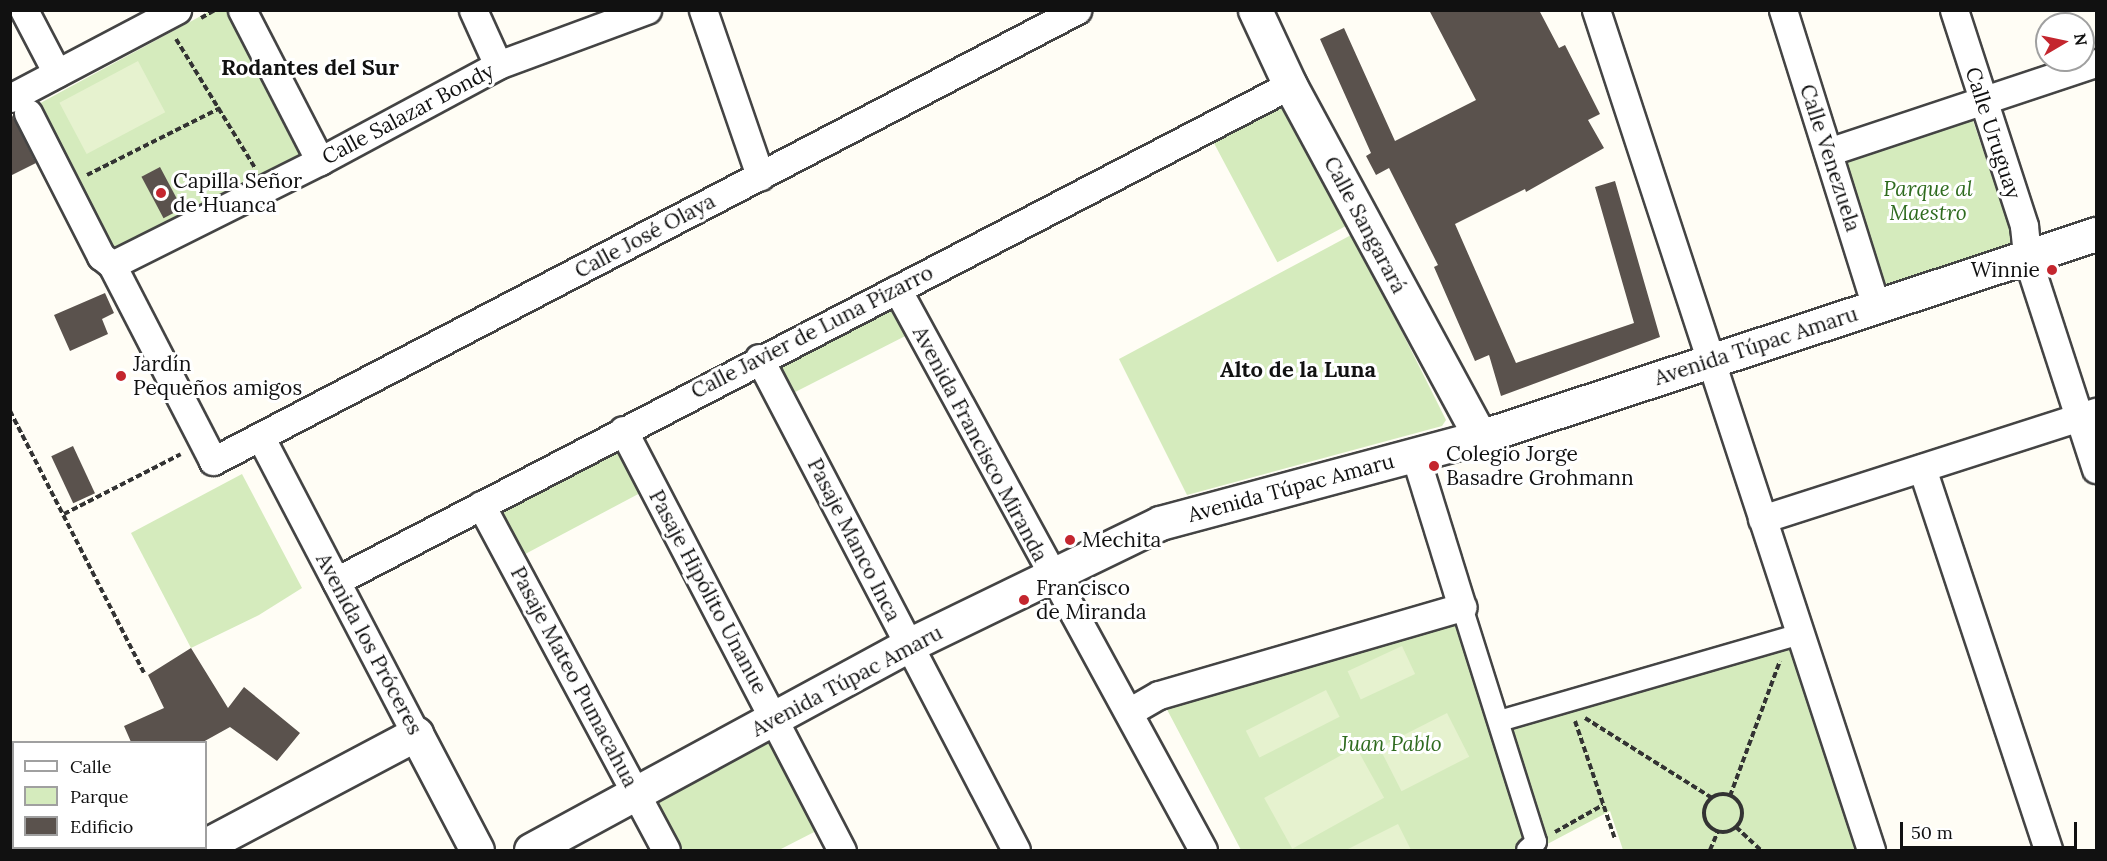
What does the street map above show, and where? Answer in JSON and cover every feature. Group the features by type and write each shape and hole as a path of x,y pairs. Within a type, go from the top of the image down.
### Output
{"street":[{"path":"24,10 57,73"},
{"path":"242,10 320,161"},
{"path":"473,10 498,65"},
{"name":"Calle Salazar Bondy","path":"112,265 320,161 498,65 646,10"},
{"path":"703,10 760,176"},
{"name":"Calle José Olaya","path":"208,452 261,438 1077,10"},
{"name":"Calle Sangarará","path":"1255,10 1290,85 1480,437"},
{"path":"1596,10 1713,360 1762,519 1794,636 1871,850"},
{"name":"Calle Venezuela","path":"1783,10 1876,306"},
{"name":"Calle Uruguay","path":"1954,10 2024,226 2027,257 2088,415 2097,469"},
{"path":"175,22 57,73 19,105 101,256 112,265 208,452"},
{"path":"1828,152 2097,63"},
{"name":"Calle Javier de Luna Pizarro","path":"336,581 759,358 1290,85"},
{"name":"Avenida Túpac Amaru","path":"531,850 775,720 909,645 1160,523 1480,437 2097,234"},
{"name":"Avenida Francisco Miranda","path":"897,289 1042,561 1054,575 1203,850"},
{"name":"Pasaje Manco Inca","path":"759,358 1016,850"},
{"path":"1762,519 2088,415"},
{"name":"Pasaje Hipólito Unanue","path":"623,429 842,850"},
{"name":"Avenida los Próceres","path":"261,438 477,850"},
{"path":"1415,455 1461,607 1499,721 1532,846"},
{"path":"1922,468 2048,850"},
{"name":"Pasaje Mateo Pumacahua","path":"481,505 666,850"},
{"path":"1129,712 1159,695 1461,607"},
{"path":"1499,721 1570,706 1794,636"},
{"path":"207,843 416,734"}],"path":[{"path":"175,22 220,108 260,175"},
{"path":"83,177 220,108"},
{"path":"10,411 144,674"},
{"path":"64,514 208,452"},
{"path":"1730,796 1794,636"},
{"path":"1570,706 1712,798 1730,796"},
{"path":"1570,706 1615,840"},
{"path":"1730,796 1742,810 1736,827"},
{"path":"1712,798 1705,808 1705,819 1718,831"},
{"path":"1532,846 1603,805"},
{"path":"1718,831 1736,827"},
{"path":"1736,827 1761,850"},
{"path":"1710,850 1718,831"}],"green space":[{"path":"210,11 230,11 302,150 297,159 110,253 33,107"},
{"path":"138,61 165,112 87,154 59,103"},
{"path":"1282,107 1345,226 1277,262 1214,143"},
{"name":"Parque al Maestro","path":"1971,115 2015,243 1883,288 1839,161"},
{"path":"1353,234 1446,420 1442,426 1187,495 1119,359"},
{"path":"894,298 912,333 788,396 770,361"},
{"path":"621,442 646,490 521,556 496,509"},
{"path":"242,474 302,588 259,615 191,648 131,533"},
{"name":"Juan Pablo","path":"1464,612 1499,726 1793,642 1860,850 1623,850 1610,811 1536,850 1241,850 1162,700"},
{"path":"1402,646 1415,674 1361,699 1348,671"},
{"path":"1326,690 1340,717 1259,758 1246,731"},
{"path":"1447,713 1469,757 1402,791 1379,748"},
{"path":"773,733 822,828 779,850 675,850 648,798"},
{"path":"1356,747 1384,798 1292,849 1264,798"},
{"path":"1398,824 1411,850 1346,850"}],"building":[{"path":"1429,10 1539,10 1559,48 1565,45 1600,114 1588,120 1604,148 1526,192 1525,189 1455,224 1516,363 1634,323 1595,187 1615,181 1660,337 1501,396 1489,355 1475,361 1434,267 1438,265 1389,168 1376,175 1366,156 1371,153 1320,39 1344,28 1395,141 1476,100"},
{"path":"10,114 36,163 10,176"},
{"name":"Capilla Señor de Huanca","path":"160,167 182,208 164,218 141,177"},
{"path":"105,293 114,313 102,319 108,334 70,351 54,315"},
{"path":"73,446 95,493 73,503 51,456"},
{"path":"191,648 228,708 244,687 300,733 277,761 230,727 205,741 131,741 124,726 164,708 148,675"}],"place":[{"name":"Capilla Señor de Huanca","path":"161,193"},
{"name":"Winnie","path":"2052,270"},
{"name":"Jardín Pequeños amigos","path":"121,376"},
{"name":"Colegio Jorge Basadre Grohmann","path":"1434,466"},
{"name":"Mechita","path":"1070,540"},
{"name":"Francisco de Miranda","path":"1024,600"}],"district":[{"name":"Rodantes del Sur","path":"310,68"},
{"name":"Alto de la Luna","path":"1298,370"}]}
